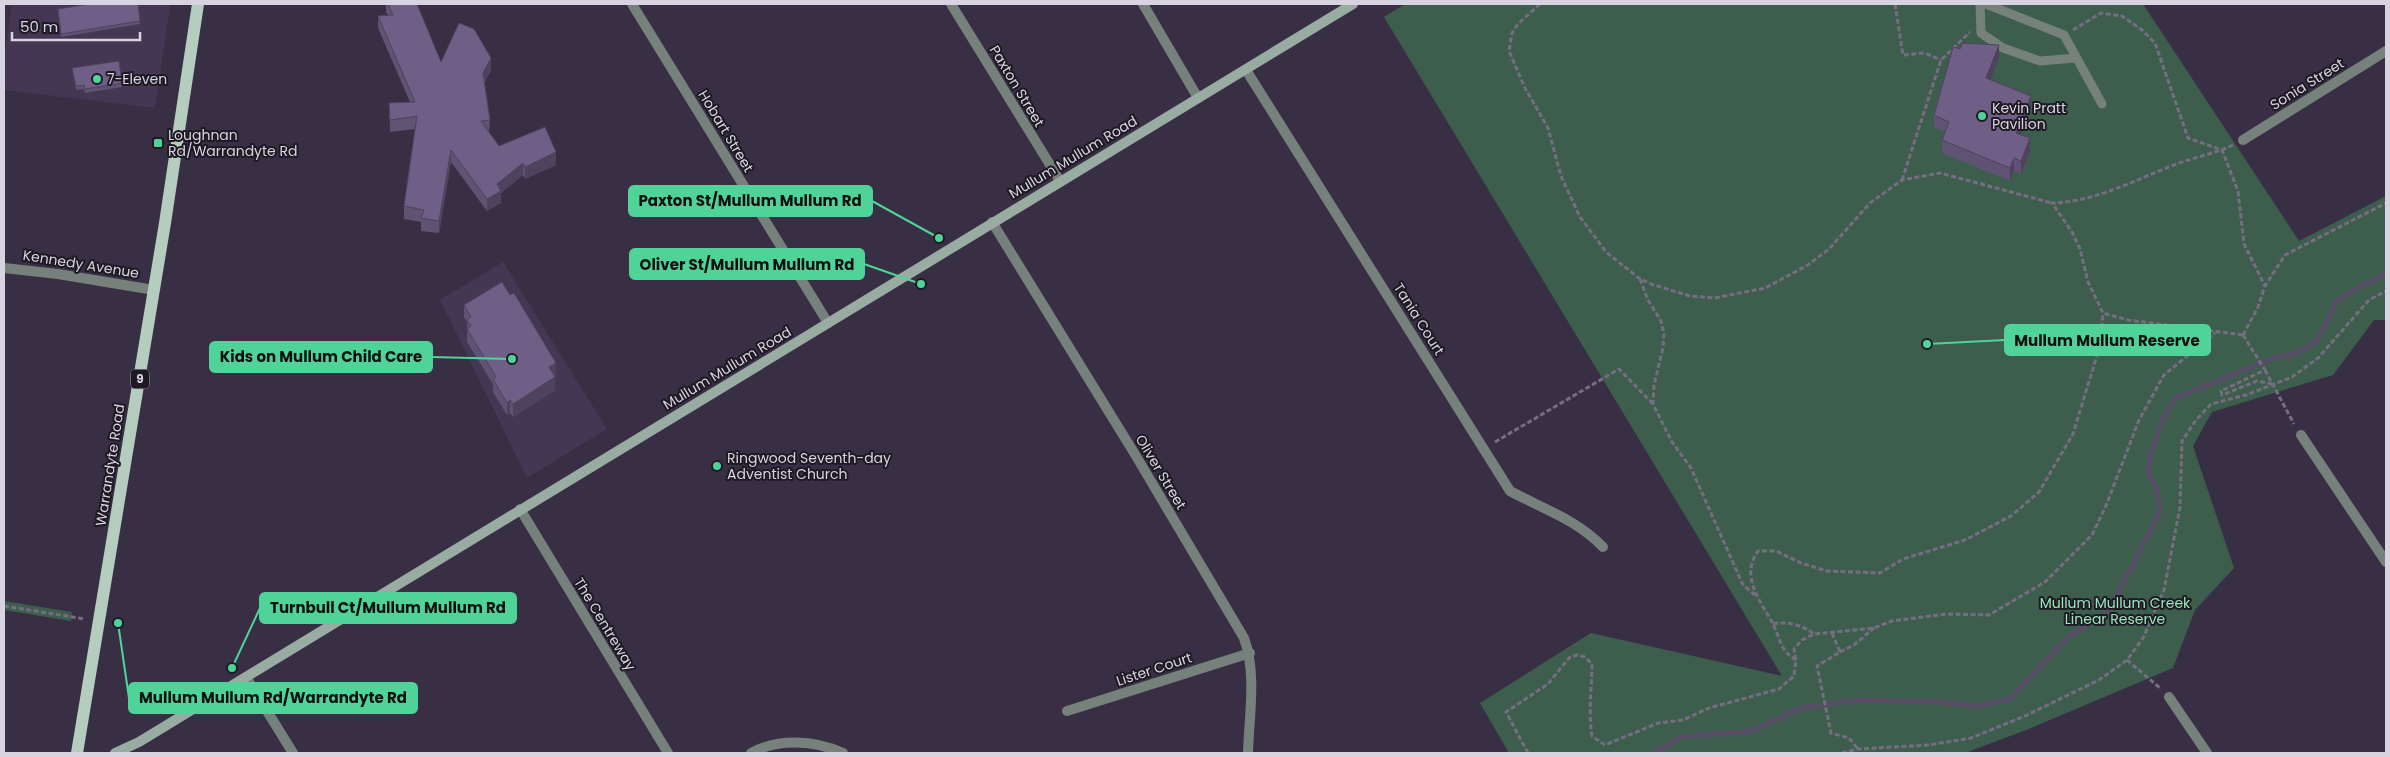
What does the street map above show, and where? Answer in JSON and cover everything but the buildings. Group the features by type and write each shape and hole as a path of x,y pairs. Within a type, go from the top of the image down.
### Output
{"main road":[{"name":"Warrandyte Road","path":"77,753 154,290 198,4"}],"street":[{"name":"Hobart Street","path":"632,4 828,323"},
{"name":"Paxton Street","path":"951,4 1060,181"},
{"path":"1143,4 1198,98"},
{"name":"Mullum Mullum Road","path":"115,753 139,742 1353,4"},
{"name":"Sonia Street","path":"2243,140 2386,51"},
{"name":"Tania Court","path":"1246,70 1510,490 1569,519 1588,531 1603,546"},
{"name":"Oliver Street","path":"992,222 1233,616 1250,653 1252,681 1248,753"},
{"name":"Kennedy Avenue","path":"4,268 58,274 154,290"},
{"path":"2301,435 2386,562"},
{"name":"The Centreway","path":"520,509 668,753"},
{"name":"Lister Court","path":"1067,711 1250,653"},
{"path":"246,677 293,753"},
{"path":"2170,697 2207,753"},
{"path":"751,753 764,746 788,742 816,744 843,753"}],"lane":[{"path":"1980,4 1981,33 2003,48 2040,61 2076,58"},
{"path":"1986,4 2064,36 2102,104"}],"path":[{"path":"1895,4 1903,55 1925,53 1941,60"},
{"path":"1538,5 1518,24 1512,33 1509,51 1525,88 1548,128 1561,176 1580,217 1606,252 1640,279 1690,296 1715,298 1765,288 1792,275 1829,250 1870,203 1902,180 1940,172 2052,204 2067,203 2106,192 2177,164 2222,150 2243,140"},
{"path":"2064,36 2101,13 2122,16 2142,30 2155,44 2188,138 2222,150 2238,191 2244,244 2264,286"},
{"path":"1902,180 1941,60 1980,23"},
{"path":"2243,335 2258,307 2264,286 2284,255 2386,203"},
{"path":"1796,660 1785,653 1773,624 1756,595 1750,572 1752,560 1758,551 1776,551 1801,563 1827,571 1880,573 1903,559 1966,540 2011,516 2039,492 2073,434 2099,349 2103,313 2088,282 2080,249 2072,232 2052,204"},
{"path":"1640,279 1648,300 1661,321 1664,334 1663,348 1654,385 1653,404"},
{"path":"1842,753 1858,749 1929,744 1971,738 2025,716 2099,680 2127,660 2143,638 2164,590 2180,507 2182,441 2211,404 2246,395 2292,377 2318,358 2370,300 2386,291"},
{"path":"2103,313 2128,320 2215,333 2243,335"},
{"path":"1528,753 1506,712 1548,684 1569,658 1577,655 1585,657 1592,664 1589,719 1592,736 1605,745 1658,723 1683,720 1709,708 1779,689 1794,676 1796,660 1794,649 1802,640 1814,634 1874,628 1892,621 1946,614 1989,615 2045,582 2092,535 2106,506 2139,420 2164,375 2215,333"},
{"path":"2243,335 2301,435"},
{"path":"1483,449 1619,369 1653,404 1672,442 1691,468 1743,585 1756,595"},
{"path":"2265,370 2221,391 2222,395 2257,381 2273,384"},
{"path":"4,606 100,621"},
{"path":"1773,624 1782,622 1795,625 1806,628 1814,634"},
{"path":"1858,749 1849,738 1831,733 1817,666 1854,645 1874,628"},
{"path":"1832,633 1840,652"},
{"path":"2127,660 2170,697"},
{"path":"1873,748 1877,753"}],"shaded area":[{"path":"12,4 168,4 170,7 155,108 4,90 4,59"},
{"path":"503,262 607,429 527,478 440,300"}],"green space":[{"name":"Mullum Mullum Creek Linear Reserve","path":"1405,4 2143,4 2299,241 2386,196 2386,320 2374,320 2333,375 2212,412 2193,446 2234,568 2195,610 2173,668 2026,730 1965,753 1509,753 1480,703 1591,633 1782,676 1384,17"},
{"path":"4,601 72,612 71,621 4,610"}],"waterway":[{"path":"1653,753 1681,737 1751,731 1801,708 1858,700 1940,702 1978,706 2010,699 2068,637 2109,611 2160,511 2157,489 2148,473 2150,455 2163,418 2177,397 2277,357 2297,353 2317,341 2336,302 2358,287 2386,274"}],"place":[{"name":"7-Eleven","path":"97,79"},
{"name":"Kevin Pratt Pavilion","path":"1982,116"},
{"name":"Loughnan Rd/Warrandyte Rd","path":"158,143"},
{"name":"Paxton St/Mullum Mullum Rd","path":"939,238"},
{"name":"Oliver St/Mullum Mullum Rd","path":"921,284"},
{"name":"Mullum Mullum Reserve","path":"1927,344"},
{"name":"Kids on Mullum Child Care","path":"512,359"},
{"name":"Ringwood Seventh-day Adventist Church","path":"717,466"},
{"name":"Mullum Mullum Rd/Warrandyte Rd","path":"118,623"},
{"name":"Turnbull Ct/Mullum Mullum Rd","path":"232,668"}]}
